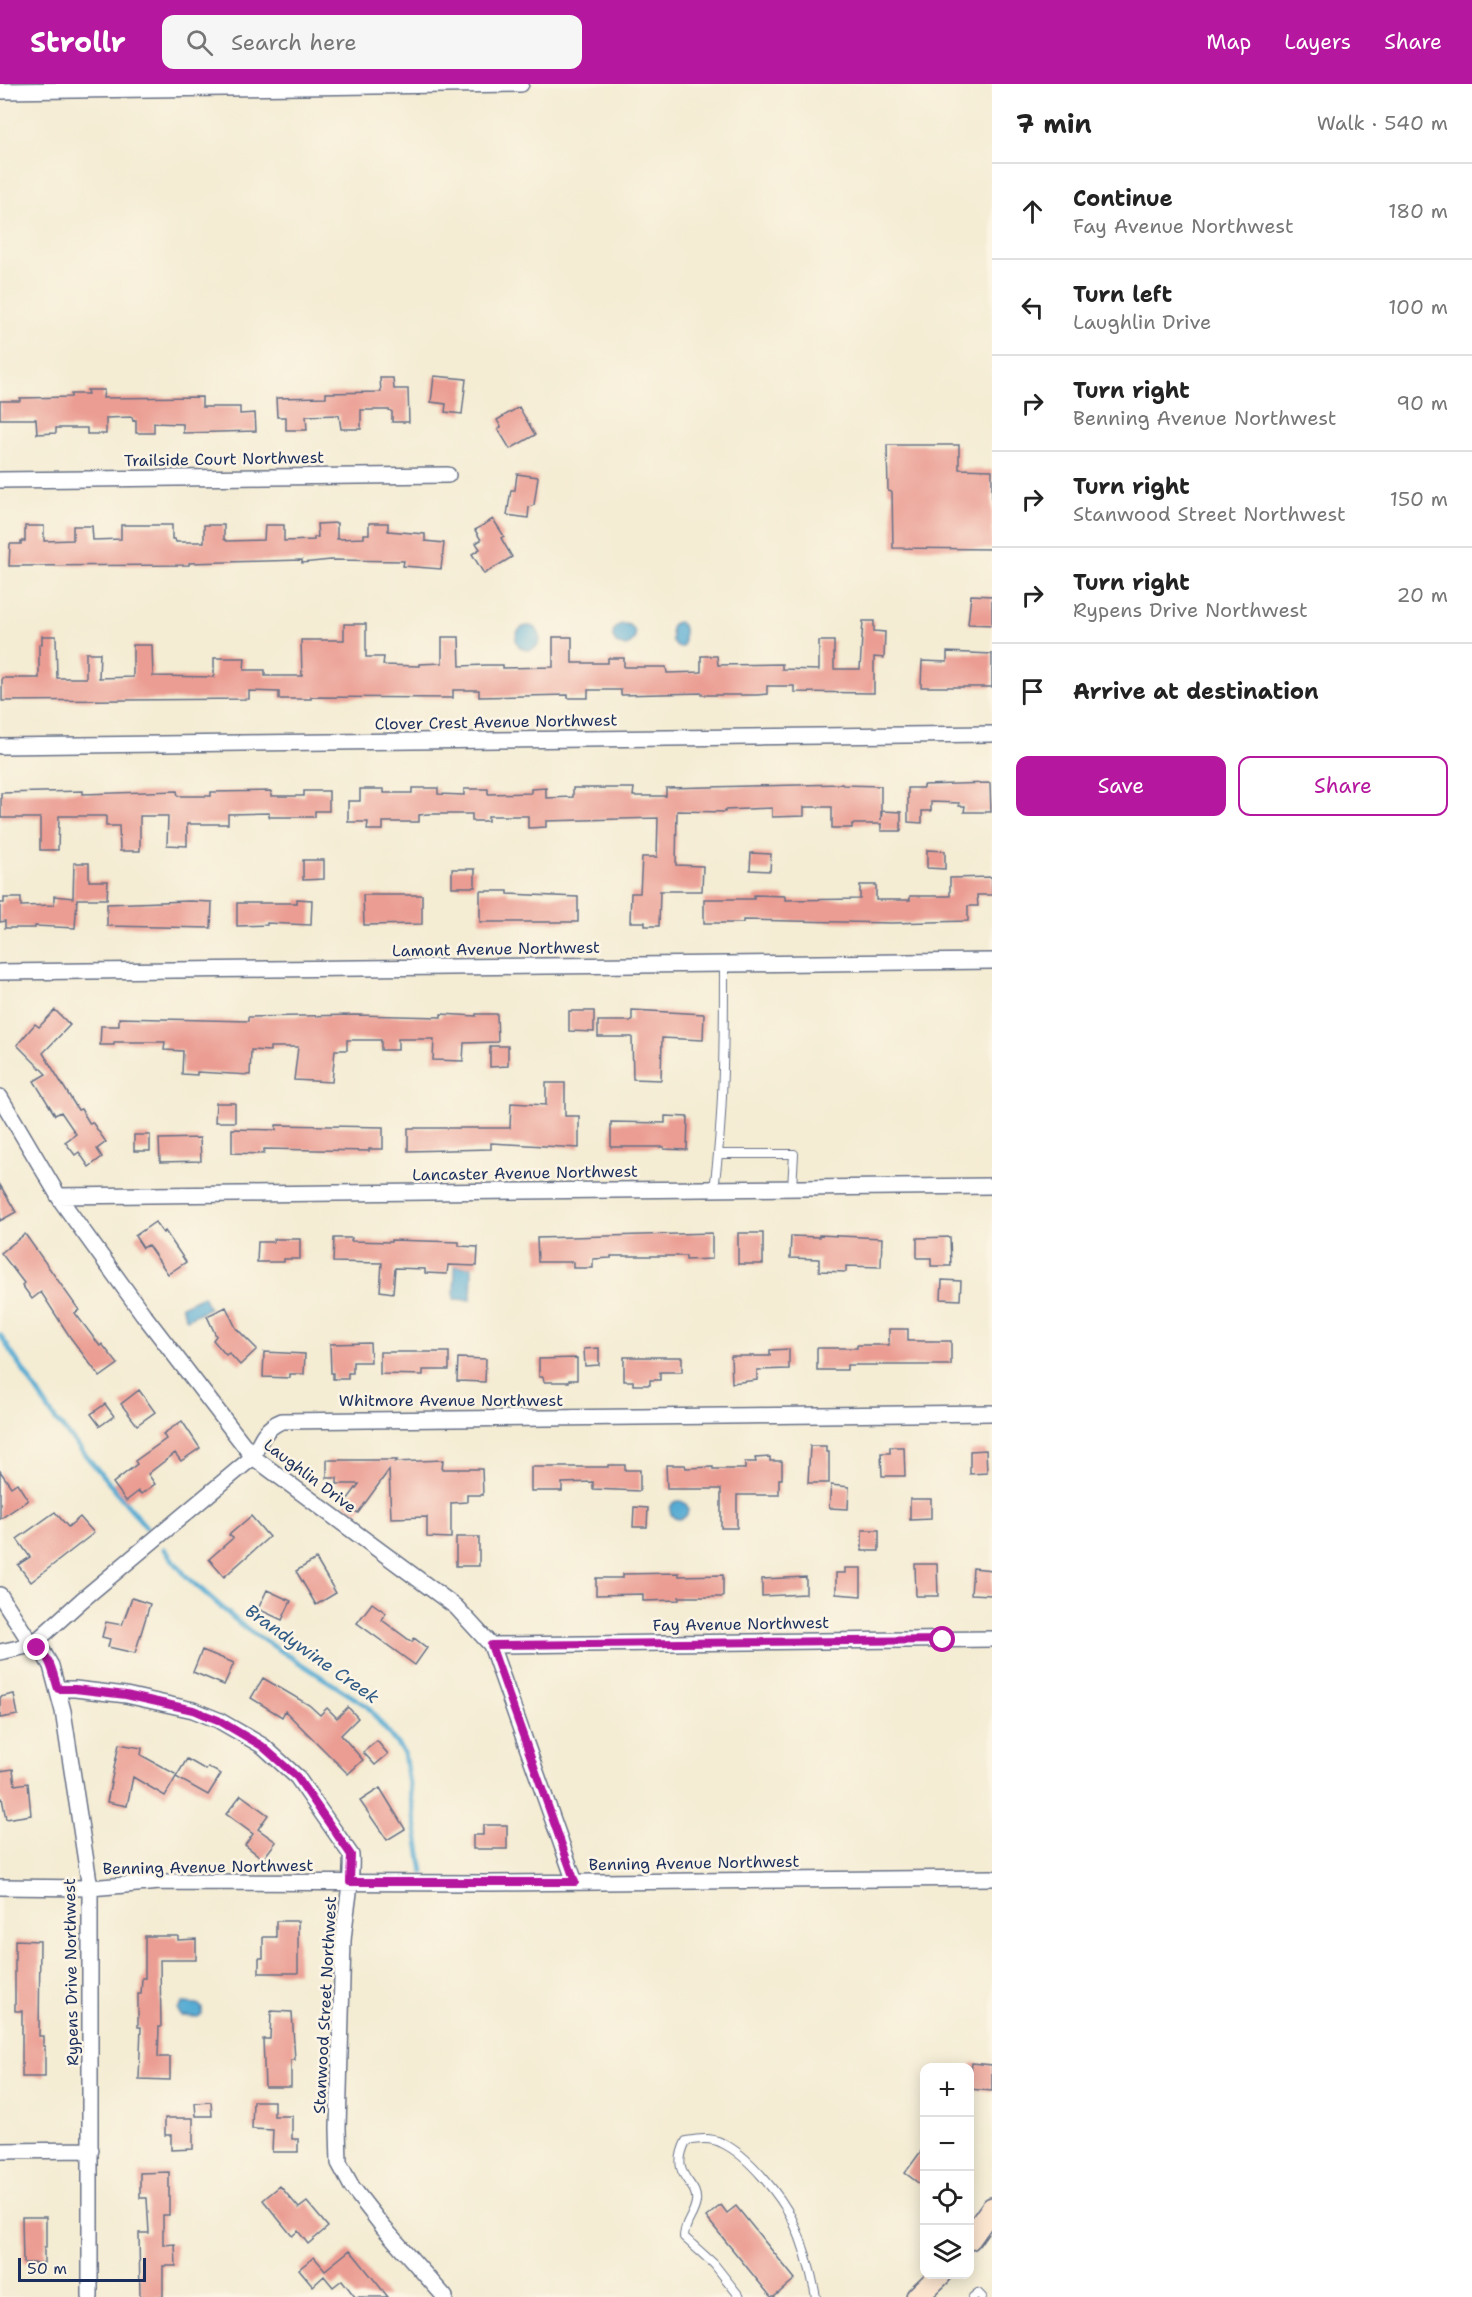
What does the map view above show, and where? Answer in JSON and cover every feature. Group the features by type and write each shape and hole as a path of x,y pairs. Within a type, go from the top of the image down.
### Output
{"main road":[{"path":"974,2232 992,2208"},
{"path":"917,2297 936,2279"}],"street":[{"path":"0,91 520,84"},
{"name":"Trailside Court Northwest","path":"0,480 448,475"},
{"name":"Clover Crest Avenue Northwest","path":"0,747 992,734"},
{"name":"Lamont Avenue Northwest","path":"0,972 992,961"},
{"name":"Laughlin Drive","path":"0,1097 58,1196 143,1314 253,1457 456,1608 491,1645 575,1882"},
{"name":"Lancaster Avenue Northwest","path":"58,1196 992,1186"},
{"name":"Whitmore Avenue Northwest","path":"0,1652 32,1645 82,1600 253,1457 264,1433 272,1425 282,1421 296,1419 992,1413"},
{"name":"Rypens Drive Northwest","path":"0,1595 32,1645 43,1652 51,1666 58,1689 90,1888 90,2297"},
{"name":"Fay Avenue Northwest","path":"491,1645 992,1639"},
{"name":"Stanwood Street Northwest","path":"58,1689 126,1695 193,1710 218,1720 262,1746 297,1777 351,1855 343,1941 339,2163 352,2187 382,2227 445,2297"},
{"name":"Benning Avenue Northwest","path":"0,1887 90,1888 160,1882 575,1882 992,1878"},
{"path":"0,2151 91,2150"}],"lane":[{"path":"714,1189 719,1154 724,964"},
{"path":"719,1154 794,1154 792,1188"},
{"path":"740,2297 714,2264 684,2237 684,2228 696,2203 695,2195 684,2176 679,2159 686,2141 702,2138 722,2142 750,2163 782,2199 794,2222 809,2262 816,2297"},
{"path":"973,2297 978,2293 982,2297"}],"water":[{"path":"679,622 684,628 682,647 677,647 672,641 671,627 674,623"},
{"path":"624,624 632,627 635,635 632,643 624,646 616,643 613,635 616,627"},
{"path":"528,626 537,629 540,638 537,647 528,650 519,647 516,638 519,629"},
{"path":"455,1266 472,1267 471,1300 454,1299"},
{"path":"203,1296 209,1308 187,1319 181,1306"},
{"path":"679,1501 685,1504 688,1510 685,1516 679,1519 673,1516 670,1510 673,1504"},
{"path":"183,2003 198,2004 202,2008 202,2014 198,2017 181,2016 178,2010"}],"building":[{"path":"434,376 466,379 462,414 445,412 446,404 431,402"},
{"path":"380,378 393,378 394,389 408,389 409,422 392,422 392,412 389,410 361,410 361,429 341,429 339,415 306,416 307,430 286,430 286,417 277,417 276,398 326,397 326,393 381,392"},
{"path":"87,390 104,390 103,398 202,397 202,407 240,407 240,414 255,413 256,431 183,433 183,424 154,423 154,433 136,433 136,420 133,421 132,417 106,418 106,434 87,434 87,428 56,428 56,433 37,434 36,419 0,419 0,401 20,401 20,398 71,397 71,394 88,394"},
{"path":"519,407 535,435 510,449 498,429 501,427 497,420"},
{"path":"887,445 959,445 959,469 992,470 992,549 893,548 892,492 888,491"},
{"path":"517,474 538,477 534,505 529,507 528,518 507,515 511,490 515,490"},
{"path":"493,519 504,536 501,538 512,557 484,574 472,554 480,549 476,543 481,540 475,530"},
{"path":"337,523 337,539 364,538 364,534 369,534 369,523 388,523 388,531 425,534 425,541 444,543 441,569 403,566 404,561 331,560 302,563 302,560 189,563 189,565 9,566 10,544 21,544 21,541 25,541 25,526 44,526 44,541 73,540 73,526 92,526 93,540 121,539 121,525 172,525 172,539 176,542 204,542 204,525 224,525 224,539 227,541 264,540 265,525 284,525 284,541 314,540 314,537 318,537 317,524"},
{"path":"971,595 992,596 992,625 968,624"},
{"path":"863,621 874,621 874,631 885,632 884,658 874,657 874,693 794,692 794,686 767,686 767,694 757,695 702,695 702,693 621,695 621,690 588,690 588,698 568,698 568,695 479,697 479,690 453,690 453,698 311,697 311,699 279,699 279,692 249,691 249,699 2,701 2,678 39,678 39,644 42,644 42,636 56,636 57,678 86,678 86,653 100,653 99,678 133,677 133,645 152,645 153,676 214,677 214,658 245,658 244,670 265,670 265,676 302,676 301,640 344,640 344,624 366,624 366,657 384,657 383,665 419,666 419,664 442,663 442,637 459,637 460,666 553,667 553,637 572,637 572,663 608,663 608,658 624,658 624,667 666,667 667,673 701,672 701,656 717,656 718,665 782,664 782,669 819,670 819,641 834,641 834,669 860,669"},
{"path":"947,652 992,654 992,687 921,687 922,661 947,662"},
{"path":"990,783 991,812 964,812 965,806 959,806 959,803 931,802 931,811 922,811 922,823 908,822 908,788 923,788 923,785"},
{"path":"842,784 881,786 881,820 882,811 901,812 901,831 881,831 881,824 852,824 852,828 832,828 832,807 804,807 804,816 772,817 772,808 725,810 725,812 677,811 676,865 703,866 702,891 660,891 659,926 645,926 645,922 630,922 631,893 640,893 642,857 657,857 658,818 546,821 546,827 528,828 528,816 488,816 488,821 472,821 472,814 428,814 419,815 419,822 383,822 383,830 367,830 368,822 348,822 348,801 360,801 360,789 384,789 384,793 412,793 412,788 438,788 438,794 464,795 464,789 488,789 488,794 531,793 531,789 546,788 546,798 573,797 573,788 634,788 633,796 666,796 666,788"},
{"path":"83,791 83,794 177,791 178,796 211,796 211,792 271,791 271,796 304,796 304,791 329,791 329,811 315,811 315,817 269,817 269,813 228,814 228,824 187,824 187,846 167,845 168,816 140,816 140,851 120,851 119,826 106,826 106,816 59,816 58,850 40,850 40,818 1,818 1,793"},
{"path":"927,850 945,851 945,869 927,868"},
{"path":"751,853 771,854 770,871 750,870"},
{"path":"303,860 324,860 324,879 303,880"},
{"path":"74,863 89,863 89,881 108,881 107,899 77,899 75,928 35,926 35,928 5,928 5,921 0,922 0,903 4,903 4,898 21,898 21,906 54,905 54,896 73,898"},
{"path":"452,869 475,869 475,887 452,887"},
{"path":"992,877 992,895 977,895 978,906 968,906 968,921 892,923 743,920 743,923 704,923 704,899 754,899 754,895 785,896 785,900 860,899 860,885 876,885 876,900 910,900 910,896 950,896 950,878"},
{"path":"480,891 578,897 578,922 480,922"},
{"path":"363,895 422,895 422,924 364,925"},
{"path":"297,899 312,900 311,925 267,923 267,925 237,926 237,903 297,903"},
{"path":"212,902 211,928 107,926 107,904"},
{"path":"55,1010 70,1025 43,1053 78,1110 81,1109 90,1124 92,1122 106,1142 97,1149 102,1157 89,1167 79,1152 75,1155 65,1142 76,1134 61,1112 55,1115 34,1081 46,1074 17,1045 35,1024 39,1027"},
{"path":"632,1010 704,1014 703,1040 662,1038 661,1080 633,1079 632,1037 598,1037 598,1021 632,1021"},
{"path":"569,1011 594,1011 594,1032 569,1031"},
{"path":"441,1014 476,1016 476,1014 497,1014 498,1042 464,1043 463,1061 433,1060 434,1039 398,1039 398,1050 381,1050 381,1040 347,1040 347,1050 335,1050 332,1082 294,1080 298,1047 270,1047 270,1051 251,1050 250,1075 197,1072 197,1075 182,1074 183,1051 164,1050 165,1042 114,1042 114,1045 100,1045 101,1026 119,1026 119,1018 248,1021 248,1017 355,1015 441,1017"},
{"path":"490,1046 508,1046 508,1066 490,1067"},
{"path":"546,1083 565,1083 565,1116 579,1116 579,1148 491,1143 491,1149 408,1151 408,1128 510,1128 511,1103 546,1105"},
{"path":"216,1103 235,1103 235,1122 215,1122"},
{"path":"665,1116 688,1117 687,1150 664,1149 664,1147 611,1147 611,1122 665,1123"},
{"path":"276,1125 383,1127 383,1149 369,1149 369,1151 264,1149 264,1154 232,1153 232,1129 276,1130"},
{"path":"134,1135 150,1135 150,1151 134,1151"},
{"path":"200,1138 201,1161 160,1162 159,1139"},
{"path":"0,1185 16,1212 0,1221"},
{"path":"155,1222 163,1233 165,1231 186,1262 168,1274 148,1245 143,1248 135,1236"},
{"path":"712,1233 712,1259 686,1260 686,1256 611,1256 611,1258 593,1259 593,1268 573,1268 573,1262 538,1262 537,1238"},
{"path":"738,1233 763,1233 763,1264 738,1264"},
{"path":"25,1234 79,1310 75,1313 100,1346 102,1344 118,1364 100,1377 70,1337 41,1292 32,1299 22,1285 24,1283 1,1253"},
{"path":"819,1235 882,1238 881,1267 846,1266 846,1272 819,1271 819,1259 790,1258 791,1236 819,1237"},
{"path":"950,1237 951,1266 931,1266 931,1258 917,1258 917,1238"},
{"path":"334,1238 352,1238 351,1241 459,1242 459,1246 478,1247 477,1266 448,1265 447,1274 425,1273 425,1269 395,1268 393,1293 380,1291 382,1263 333,1262"},
{"path":"274,1239 300,1239 300,1259 284,1259 284,1262 257,1262 258,1242 274,1242"},
{"path":"942,1280 961,1281 960,1300 941,1299"},
{"path":"226,1307 236,1328 257,1349 240,1365 229,1353 226,1355 213,1340 216,1336 207,1316"},
{"path":"889,1329 908,1329 908,1341 951,1341 951,1365 847,1365 847,1370 817,1370 817,1348 889,1345"},
{"path":"370,1343 371,1362 353,1362 353,1373 348,1373 348,1379 333,1379 330,1344"},
{"path":"599,1348 599,1365 585,1366 584,1349"},
{"path":"789,1349 789,1369 757,1370 757,1380 732,1383 731,1356 770,1356 770,1350"},
{"path":"264,1352 305,1354 304,1374 290,1374 290,1378 263,1377"},
{"path":"380,1352 449,1352 449,1370 423,1370 423,1375 380,1374"},
{"path":"624,1357 682,1357 682,1372 660,1372 660,1380 650,1380 650,1385 633,1385 633,1381 624,1381"},
{"path":"458,1358 486,1359 485,1382 457,1381"},
{"path":"577,1358 577,1380 544,1382 543,1377 539,1377 539,1359"},
{"path":"139,1390 155,1412 137,1425 121,1404"},
{"path":"105,1404 114,1416 100,1426 91,1414"},
{"path":"182,1421 200,1448 181,1461 175,1453 148,1474 155,1484 141,1494 139,1491 126,1501 113,1483 137,1464 135,1461 166,1439 163,1434"},
{"path":"810,1446 826,1446 826,1452 829,1452 829,1483 808,1483"},
{"path":"890,1447 904,1447 905,1476 882,1476 881,1453 890,1453"},
{"path":"986,1450 987,1473 970,1474 970,1451"},
{"path":"770,1457 770,1461 782,1461 779,1495 737,1495 737,1528 721,1528 721,1489 667,1489 666,1465 685,1465 686,1468 745,1469 745,1462 756,1462 755,1458"},
{"path":"327,1460 397,1460 395,1462 443,1460 442,1469 482,1469 483,1495 467,1495 467,1502 451,1503 451,1538 427,1537 427,1517 391,1518 389,1470 358,1513 344,1504 359,1484 337,1484 337,1478 327,1478"},
{"path":"608,1465 625,1465 625,1470 640,1470 640,1491 593,1489 593,1482 562,1483 562,1491 531,1491 531,1467 608,1467"},
{"path":"0,1471 11,1487 17,1483 28,1500 0,1519"},
{"path":"831,1485 849,1487 848,1509 829,1508"},
{"path":"910,1499 931,1499 931,1519 910,1520"},
{"path":"634,1507 648,1508 647,1527 633,1527"},
{"path":"55,1512 68,1527 80,1517 94,1533 31,1582 18,1565 30,1557 17,1539"},
{"path":"251,1516 269,1537 224,1577 209,1559 233,1538 229,1535"},
{"path":"862,1530 879,1530 879,1551 862,1551"},
{"path":"456,1537 479,1537 479,1566 456,1566"},
{"path":"316,1559 336,1593 316,1605 296,1571"},
{"path":"915,1564 937,1564 938,1596 916,1596"},
{"path":"845,1568 861,1568 861,1596 836,1594 836,1573 845,1573"},
{"path":"973,1568 992,1570 992,1595 971,1594"},
{"path":"679,1573 679,1576 723,1575 723,1597 679,1597 679,1600 643,1601 643,1594 596,1595 596,1578 623,1578 623,1574"},
{"path":"806,1577 806,1594 762,1596 762,1579"},
{"path":"267,1590 291,1601 282,1620 258,1609"},
{"path":"132,1598 150,1604 135,1653 108,1647 110,1639 102,1637 106,1622 122,1625"},
{"path":"372,1603 386,1613 382,1620 412,1642 414,1638 427,1648 415,1665 357,1623"},
{"path":"202,1650 234,1663 224,1685 193,1672"},
{"path":"263,1678 309,1705 320,1715 327,1708 337,1718 348,1707 358,1718 341,1735 363,1760 348,1774 285,1711 282,1717 251,1698"},
{"path":"14,1694 18,1715 0,1718 0,1697"},
{"path":"377,1741 388,1754 375,1765 363,1752"},
{"path":"119,1744 142,1748 141,1755 177,1775 165,1796 133,1777 127,1806 107,1802"},
{"path":"187,1759 206,1770 208,1767 221,1774 208,1795 176,1777"},
{"path":"13,1769 15,1785 28,1783 31,1815 6,1819 2,1798 0,1799 0,1771"},
{"path":"380,1788 405,1829 387,1840 360,1801"},
{"path":"241,1795 268,1815 258,1829 276,1842 263,1859 245,1845 253,1834 226,1814"},
{"path":"483,1825 507,1825 507,1849 473,1849 473,1835 483,1835"},
{"path":"276,1921 298,1921 298,1973 259,1973 259,1958 263,1958 263,1937 276,1937"},
{"path":"145,1936 178,1936 178,1940 196,1939 196,1960 160,1960 161,2027 159,2027 158,2057 170,2057 170,2080 139,2079 141,2027 138,2027 138,1994 141,1994 142,1978 145,1978"},
{"path":"15,1940 40,1941 39,2036 43,2036 43,2046 45,2046 45,2077 22,2077 22,2011 15,2011"},
{"path":"271,2011 292,2012 295,2060 291,2060 291,2087 265,2087 263,2039 270,2039"},
{"path":"974,2063 992,2065 992,2091 974,2089"},
{"path":"253,2101 274,2101 274,2116 292,2116 292,2139 298,2139 298,2152 272,2152 273,2130 252,2129"},
{"path":"211,2102 212,2116 196,2116 195,2103"},
{"path":"165,2118 193,2118 193,2149 171,2150 171,2135 165,2135"},
{"path":"920,2152 920,2184 905,2173"},
{"path":"169,2172 169,2215 163,2215 163,2245 175,2244 176,2266 163,2266 163,2297 140,2297 139,2233 149,2233 147,2198 140,2198 140,2173"},
{"path":"280,2186 299,2208 307,2202 328,2227 308,2244 298,2231 292,2236 263,2200"},
{"path":"721,2205 727,2213 736,2206 795,2279 774,2297 771,2297 706,2217"},
{"path":"22,2217 46,2217 44,2263 23,2263"},
{"path":"350,2250 388,2297 355,2297 342,2280 333,2287 324,2276 313,2286 299,2269 314,2257 325,2270"}],"waterway":[{"name":"Brandywine Creek","path":"0,1335 55,1419 146,1527"},
{"name":"Brandywine Creek","path":"164,1549 186,1576 245,1628 367,1706 404,1753 423,1872"}],"route":[{"path":"37,1648 43,1652 51,1666 58,1689 126,1695 204,1713 262,1746 297,1777 333,1827 351,1855 350,1882 490,1883 575,1882 491,1645 943,1640"}]}
